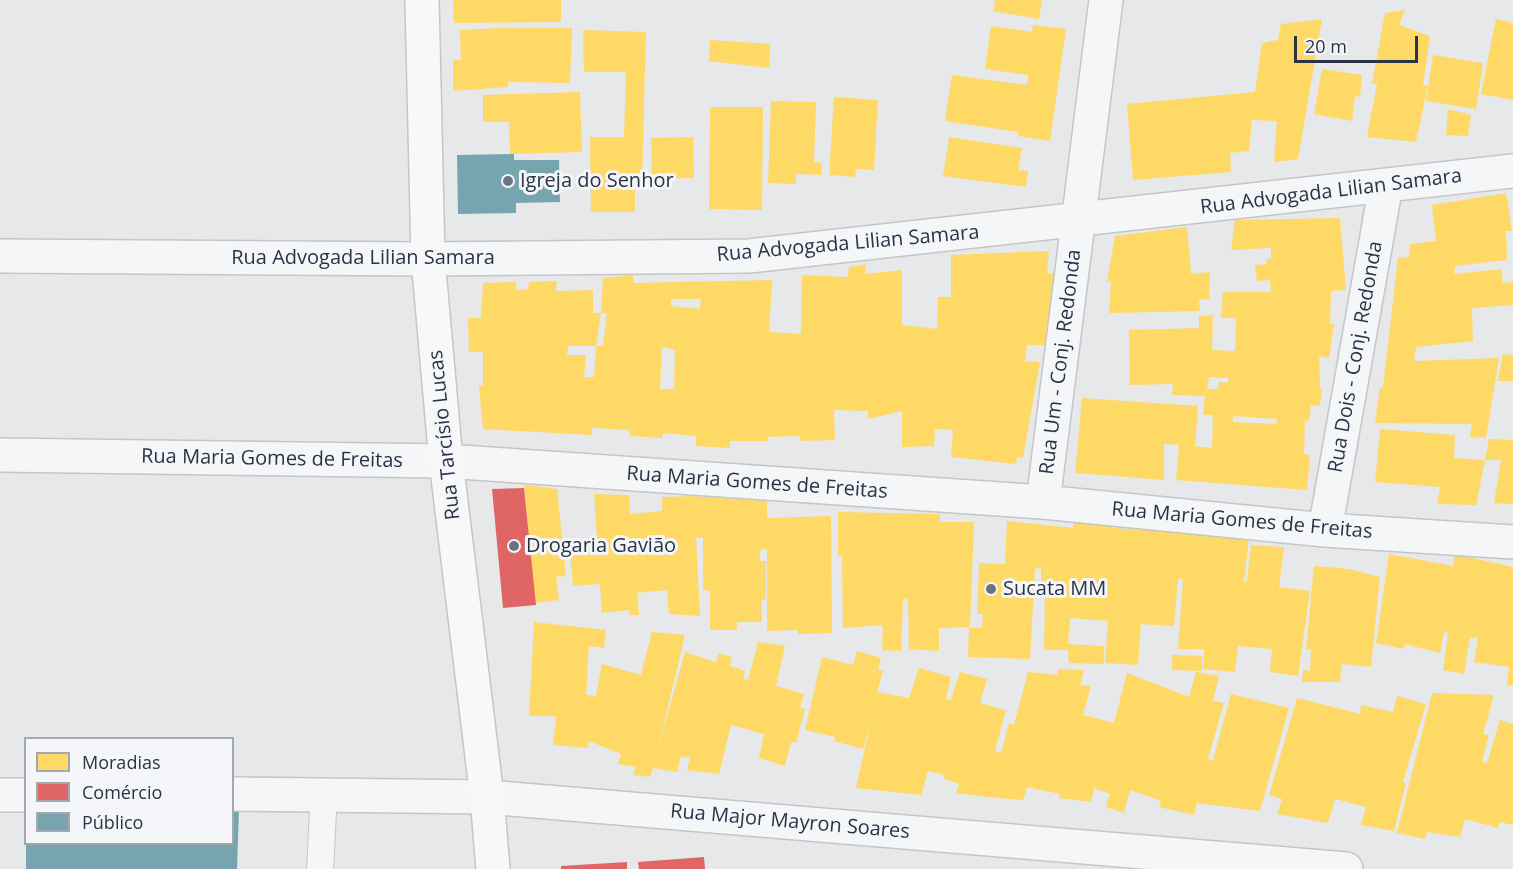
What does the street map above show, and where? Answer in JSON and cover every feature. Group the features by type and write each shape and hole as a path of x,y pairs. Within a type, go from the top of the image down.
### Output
{"street":[{"name":"Rua Tarcísio Lucas","path":"422,0 428,260 446,461 487,797 493,869"},
{"name":"Rua Um - Conj. Redonda","path":"1043,502 1106,0"},
{"name":"Rua Advogada Lilian Samara","path":"0,256 428,260 749,256 1078,222 1513,171"},
{"name":"Rua Dois - Conj. Redonda","path":"1325,530 1386,185"},
{"name":"Rua Maria Gomes de Freitas","path":"0,455 446,461 1043,502 1325,530 1513,542"},
{"name":"Rua Major Mayron Soares","path":"234,794 487,797 1346,869"},
{"path":"0,795 24,795"}],"lane":[{"path":"320,869 324,794"}],"building: Moradias":[{"path":"453,0 561,0 561,22 454,23"},
{"path":"995,0 1042,0 1039,19 993,11"},
{"path":"1405,10 1399,25 1430,36 1423,85 1428,85 1416,142 1367,137 1377,84 1372,84 1385,13"},
{"path":"1322,19 1298,159 1274,162 1277,121 1252,120 1249,151 1230,153 1231,172 1133,180 1127,104 1255,92 1262,43 1278,40 1281,24"},
{"path":"1496,19 1513,23 1513,100 1481,94"},
{"path":"1033,25 1066,29 1050,141 1018,136 1018,132 945,121 952,75 1027,85 1028,75 985,69 991,26 1032,32"},
{"path":"572,28 570,83 508,82 508,87 453,91 453,60 461,60 460,30"},
{"path":"583,30 646,32 642,181 635,182 635,212 591,212 590,137 624,137 626,72 584,72"},
{"path":"710,40 770,44 769,68 709,61"},
{"path":"1433,55 1483,63 1476,109 1426,101"},
{"path":"1322,69 1362,75 1360,97 1355,96 1352,121 1314,114"},
{"path":"580,92 582,152 510,154 509,122 483,122 483,95"},
{"path":"834,97 878,100 874,170 856,169 855,177 829,175"},
{"path":"771,101 816,102 814,162 822,163 821,175 796,174 796,184 768,183"},
{"path":"710,107 763,107 762,210 709,209"},
{"path":"1448,109 1471,115 1468,136 1446,135"},
{"path":"693,137 694,178 652,179 651,138"},
{"path":"949,137 1022,148 1018,170 1028,171 1026,187 943,176"},
{"path":"1506,193 1512,231 1506,231 1507,260 1455,266 1454,274 1501,269 1503,283 1513,282 1513,305 1472,308 1473,341 1416,347 1414,361 1499,358 1486,438 1470,437 1472,424 1375,423 1380,387 1383,387 1398,258 1409,257 1410,244 1436,241 1432,205"},
{"path":"1340,218 1346,290 1331,291 1330,324 1334,324 1329,358 1319,356 1320,388 1322,388 1320,406 1311,405 1309,421 1305,420 1304,454 1310,455 1307,490 1176,480 1179,445 1164,444 1164,480 1075,473 1082,398 1198,406 1195,446 1212,448 1213,415 1203,415 1205,396 1172,395 1173,384 1130,385 1129,330 1199,328 1199,316 1213,315 1212,350 1235,351 1236,318 1221,318 1223,292 1271,292 1270,280 1257,281 1255,265 1267,264 1266,259 1271,259 1271,248 1231,250 1235,220","holes":["1209,377 1228,378 1228,383 1219,382 1218,389 1207,389","1233,416 1277,419 1276,424 1233,422"]},
{"path":"1187,227 1191,274 1210,272 1209,299 1199,300 1200,311 1109,313 1111,281 1107,282 1115,236"},
{"path":"1049,251 1047,274 1058,273 1045,345 1027,345 1025,361 1040,362 1023,458 1017,457 1016,464 951,457 953,430 935,429 934,446 902,447 902,411 868,419 868,411 834,410 835,440 800,441 800,436 767,437 768,441 730,441 730,448 696,446 696,436 663,433 662,438 630,436 629,430 592,428 592,435 483,429 479,386 483,386 483,352 469,352 468,318 481,318 483,283 516,282 516,290 528,289 529,282 557,281 556,291 593,290 593,313 601,313 603,278 633,275 633,283 772,280 769,332 801,334 802,275 848,277 849,267 866,264 865,274 902,270 902,325 937,329 938,297 951,297 951,255","holes":["671,299 701,299 700,309 671,306","601,313 607,313 603,346 596,346","568,346 596,346 594,377 584,377 586,355 567,355","662,347 675,350 674,389 660,389"]},
{"path":"1503,354 1513,355 1513,381 1498,381"},
{"path":"1380,429 1455,435 1454,458 1485,460 1476,505 1437,504 1440,487 1375,482"},
{"path":"1489,439 1513,440 1513,504 1494,503 1501,460 1485,460"},
{"path":"524,485 557,489 566,576 556,577 559,600 535,603"},
{"path":"594,494 629,495 630,514 662,511 662,497 694,496 767,501 767,518 831,516 832,633 798,634 798,630 767,631 767,549 760,550 760,561 766,561 766,599 762,600 762,622 737,622 737,630 710,630 710,591 703,590 703,538 696,538 700,616 669,614 667,590 637,593 639,615 629,615 629,610 602,613 600,584 573,586 569,540 597,538"},
{"path":"838,512 940,514 940,522 974,522 970,627 939,628 939,651 909,649 908,598 903,600 901,651 882,650 883,625 843,628 842,556 838,556"},
{"path":"1007,521 1073,528 1073,522 1112,524 1112,528 1249,537 1244,582 1247,581 1251,545 1284,547 1279,587 1310,591 1298,676 1270,672 1272,649 1238,646 1235,672 1203,669 1204,649 1178,649 1183,579 1178,579 1174,626 1141,624 1138,665 1105,663 1108,621 1070,618 1068,644 1104,646 1104,664 1069,663 1068,650 1044,650 1045,595 1041,596 1041,569 1035,568 1030,659 968,657 969,628 982,628 983,614 977,614 979,563 1005,564"},
{"path":"1389,554 1453,566 1455,554 1513,567 1513,685 1507,685 1509,667 1474,662 1478,638 1470,637 1464,674 1443,670 1448,633 1444,632 1440,653 1405,644 1404,649 1376,643"},
{"path":"1314,566 1349,569 1380,577 1371,667 1342,664 1340,682 1302,682 1303,670 1310,671 1311,649 1306,649"},
{"path":"534,622 606,630 604,648 589,646 586,695 596,696 602,664 641,675 652,632 685,635 658,749 685,652 716,662 718,653 732,657 730,666 745,671 743,679 748,680 758,642 785,646 776,686 804,694 800,708 805,709 796,743 791,742 785,766 759,758 764,734 731,725 719,774 687,770 690,758 681,756 677,772 653,768 650,777 633,775 636,767 618,764 621,754 589,741 588,748 553,745 556,716 529,716"},
{"path":"857,651 881,658 878,669 883,671 877,692 909,698 919,668 951,677 946,699 951,700 960,672 987,679 980,703 1006,710 995,751 1001,753 1009,723 1014,725 1028,672 1057,675 1059,669 1084,670 1080,686 1091,685 1083,715 1114,723 1127,673 1189,697 1196,672 1219,676 1213,701 1224,703 1208,759 1213,760 1231,694 1289,708 1260,811 1197,803 1194,815 1159,807 1161,801 1130,790 1124,813 1106,807 1110,794 1094,788 1091,802 1059,798 1060,794 1027,787 1023,800 988,797 956,793 959,784 944,779 945,775 928,771 921,795 856,788 871,721 863,749 834,741 835,737 805,730 822,657 853,665"},
{"path":"1172,655 1202,656 1202,671 1172,670"},
{"path":"1432,693 1494,695 1483,734 1489,735 1482,761 1487,763 1500,720 1513,724 1513,825 1500,822 1498,828 1465,819 1460,837 1427,832 1425,839 1397,833"},
{"path":"1397,696 1426,704 1403,782 1406,783 1394,831 1361,825 1366,807 1335,799 1328,823 1277,814 1282,799 1269,795 1297,698 1360,714 1361,705 1393,712"}],"building: Comércio":[{"name":"Drogaria Gavião","path":"524,488 536,605 503,608 492,489"},
{"path":"704,857 705,869 639,869 638,862"},
{"path":"627,862 627,869 561,869 561,866"}],"building: Público":[{"name":"Igreja do Senhor","path":"514,154 514,160 559,160 560,202 516,203 516,213 458,214 457,155"},
{"path":"234,809 239,809 237,869 26,869 26,845 234,845"}],"place":[{"name":"Igreja do Senhor","path":"508,181"},
{"name":"Drogaria Gavião","path":"514,546"},
{"name":"Sucata MM","path":"991,589"}]}
